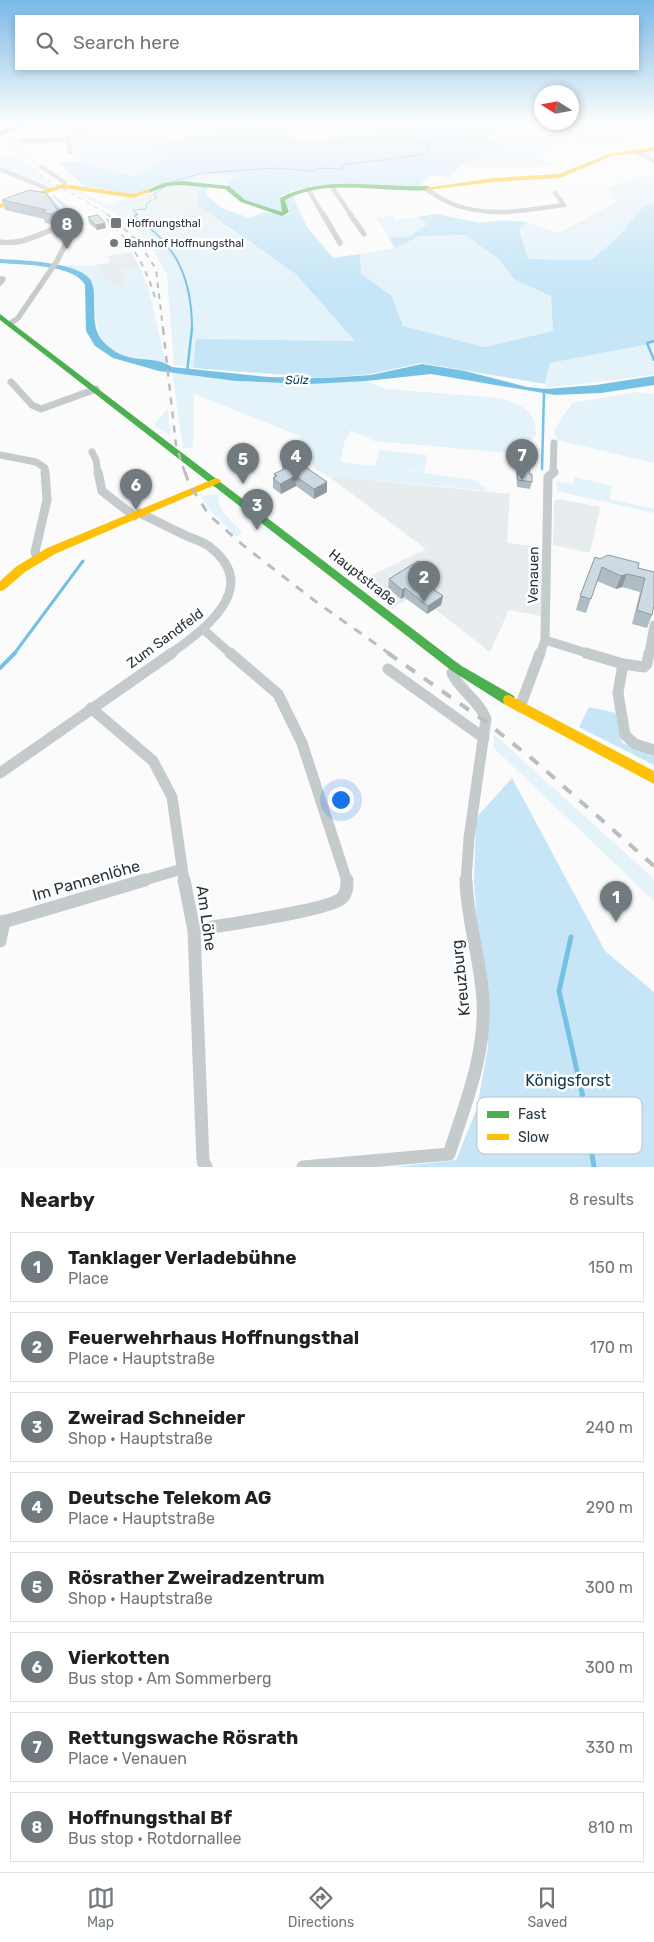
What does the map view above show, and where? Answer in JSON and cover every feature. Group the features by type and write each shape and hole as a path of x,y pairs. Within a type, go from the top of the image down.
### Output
{"street":[{"path":"11,323 18,318 68,242 68,224 60,210 46,191 26,178"},
{"path":"56,178 64,185"},
{"path":"0,206 64,185 130,196 140,195 170,183 224,186 243,201 282,214 286,212 283,197 291,192 308,189 332,187 424,188 527,178"},
{"path":"332,187 364,234"},
{"path":"424,188 454,205 494,212 564,205 555,193"},
{"path":"308,189 340,243"},
{"path":"0,242 17,245 54,228 68,224"},
{"path":"0,279 4,279 0,283"},
{"name":"Hauptstraße","path":"0,316 456,668 520,707 654,778"},
{"path":"11,382 32,405 41,409 96,389"},
{"name":"Venauen","path":"520,707 545,640 548,477 554,472 554,443"},
{"name":"Zum Sandfeld","path":"0,773 204,630 218,616 226,604 230,588 227,568 210,547 137,514 104,493 99,483 98,458 92,452"},
{"path":"0,455 36,462 45,468 47,500 35,552 38,558"},
{"path":"0,587 38,558 216,481"},
{"path":"545,640 624,664 644,667 647,664 654,626"},
{"path":"194,930 269,918 331,904 342,899 347,888 347,878 322,808 302,742 278,694 204,630"},
{"path":"624,664 618,693 625,735 635,744 654,750"},
{"name":"Kreuzburg","path":"303,1167 448,1154 482,1048 483,1002 466,880 470,817 484,738 485,715 474,700 455,683 452,673 456,668"},
{"path":"388,669 484,738"},
{"name":"Am Löhe","path":"91,708 153,762 172,798 182,869 194,930 200,1113 203,1161 206,1167"},
{"name":"Im Pannenlöhe","path":"2,922 182,869"},
{"path":"0,941 2,922"}],"shaded area":[{"path":"29,178 45,178 56,187"},
{"path":"191,178 233,178 227,184 187,181"},
{"path":"635,178 654,178 654,204 644,206 616,239 591,260 528,259 519,227 527,222 559,233 616,202 608,187"},
{"path":"171,184 199,185 199,207 219,222 212,223 137,198"},
{"path":"64,187 70,187 109,205 127,197 137,198 212,223 219,222 296,274 355,341 196,339 193,368 174,365 167,275 154,252 139,232 111,211"},
{"path":"393,216 395,220 417,217 428,224 410,236 389,238 376,217"},
{"path":"465,235 499,259 514,279 551,296 553,331 484,347 403,326 392,296 361,274 360,254 395,248 420,236"},
{"path":"132,252 139,266 122,269 126,285 112,286 95,265 110,263 108,256"},
{"path":"63,265 96,266 112,286 126,284 122,269 139,266 148,287 166,363 131,359 109,347 102,339 98,330 93,284 76,270"},
{"path":"654,343 654,375 545,388 550,363"},
{"path":"172,372 236,381 275,383 366,381 386,389 499,398 526,409 534,420 536,435 526,446 512,450 511,453 374,441 351,430 344,443 341,462 375,466 380,450 427,455 424,472 397,469 475,480 489,491 328,476 315,469 300,436 194,394 193,448 183,448"},
{"path":"638,392 654,394 654,463 557,440 554,430 572,403"},
{"path":"168,408 170,436 154,425"},
{"path":"328,476 510,494 507,543 541,547 541,616 509,610 490,652 435,609 441,605 421,590 392,609 360,581 426,549"},
{"path":"575,477 612,486 610,499 654,509 654,513 557,491 556,481 573,484"},
{"path":"214,494 220,495 217,501 228,518 242,532 237,537 209,509 201,497"},
{"path":"559,499 600,507 590,553 553,545 554,501"},
{"path":"494,734 654,879 654,901 494,748"}],"green space":[{"path":"76,178 191,178 187,181 165,183 133,194 84,186"},
{"path":"233,178 427,178 421,184 422,187 349,184 310,187 293,191 280,197 282,212 243,200 227,184"},
{"path":"199,185 208,186 206,195 220,207 249,218 264,212 287,215 290,212 285,199 292,194 307,227 333,258 360,254 361,274 392,296 403,326 484,347 553,331 551,296 514,279 499,259 465,235 420,236 395,248 389,238 410,236 427,224 418,217 436,214 480,223 502,220 527,222 519,228 528,259 591,260 616,239 644,206 654,204 654,343 550,363 545,384 421,363 371,374 326,378 193,368 196,339 355,341 296,274 199,207"},
{"path":"53,194 73,211 77,223 84,230 73,240 69,214 51,195"},
{"path":"589,707 616,713 622,743 654,755 654,765 579,727"},
{"name":"Königsforst","path":"512,778 605,951 654,992 654,1167 395,1167 456,1160 477,1108 477,1154 642,1154 642,1097 479,1097 488,1047 487,1002 480,960 474,882 476,818"}],"water":[{"name":"Sülz","path":"0,259 60,265 82,273 89,278 92,284 95,323 97,332 102,340 111,349 120,354 164,363 172,367 268,377 326,378 371,375 422,364 465,371 527,387 546,389 596,385 654,376 654,385 601,393 555,395 431,374 366,381 310,384 236,381 159,371 113,358 95,346 86,331 85,285 79,278 59,269 0,263"}],"building":[{"path":"29,190 46,193 58,211 50,214 42,212 47,210 2,200"},
{"path":"98,215 105,223 96,225 88,217"},
{"path":"294,459 327,482 314,489 295,476 280,484 273,478 277,476 274,474 286,468 282,465"},
{"path":"517,466 530,467 529,474 532,474 532,482 518,480"},
{"path":"608,555 639,563 638,568 654,572 654,605 652,615 637,610 645,578 627,574 621,576 602,567 591,599 580,596 595,557 600,559"},
{"path":"418,561 431,571 419,579 443,596 428,606 405,588 402,590 389,579"}],"waterway":[{"path":"171,182 184,178"},
{"path":"154,200 156,197 154,194 166,186"},
{"path":"137,214 133,210 146,209 147,203 151,201"},
{"path":"137,214 134,217 149,227 161,239 179,264 189,294 192,328"},
{"path":"187,372 192,328"},
{"path":"654,341 647,343 654,360"},
{"path":"542,469 544,392"},
{"path":"14,654 83,561"},
{"path":"0,668 14,654"},
{"path":"571,937 559,991 583,1097"},
{"path":"592,1154 594,1167"}],"railway":[{"path":"46,178 67,191"},
{"path":"63,188 109,215"},
{"path":"107,214 138,241 156,269 163,329"},
{"path":"106,219 130,245 147,275 155,298"},
{"path":"163,328 176,445 185,473"},
{"path":"185,472 189,484 209,515 244,546 315,601 390,654"},
{"path":"388,653 486,722 536,762 654,866"}],"traffic: fast":[{"path":"148,191 166,184 182,183 227,187 243,201 282,214 286,212 282,199 296,192 312,188 332,186 428,188"},
{"path":"0,316 456,668 509,700"}],"traffic: slow":[{"path":"428,188 519,178"},
{"path":"0,206 63,186 134,196 148,191"},
{"path":"0,587 21,569 51,551 216,481"},
{"path":"509,700 654,778"}],"place":[{"name":"Hoffnungsthal","path":"116,223"},
{"name":"Bahnhof Hoffnungsthal","path":"114,243"},
{"name":"Hoffnungsthal Bf","path":"67,249"},
{"name":"Rettungswache Rösrath","path":"522,480"},
{"name":"Deutsche Telekom AG","path":"296,481"},
{"name":"Rösrather Zweiradzentrum","path":"243,484"},
{"name":"Vierkotten","path":"136,510"},
{"name":"Zweirad Schneider","path":"257,530"},
{"name":"Feuerwehrhaus Hoffnungsthal","path":"424,602"},
{"name":"Tanklager Verladebühne","path":"616,922"}]}
